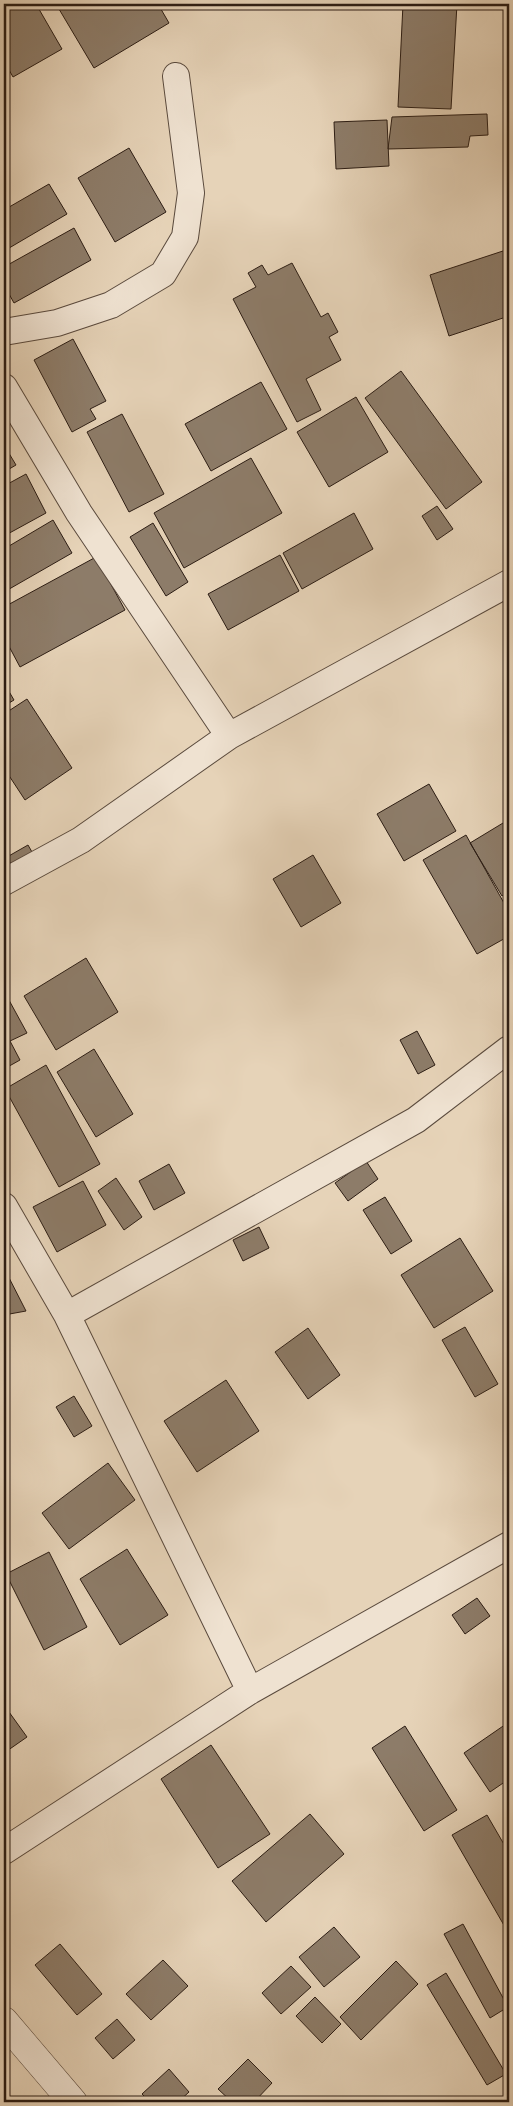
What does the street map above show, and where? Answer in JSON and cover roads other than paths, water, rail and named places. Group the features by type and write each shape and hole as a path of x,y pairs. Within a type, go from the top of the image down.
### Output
{"street":[{"path":"4,332 57,323 111,305 162,274 185,237 191,193 176,76"},
{"path":"4,387 79,513 229,736"},
{"path":"4,882 81,840 229,736 509,583"},
{"path":"67,1315 416,1120 509,1049"},
{"path":"4,1206 67,1315 250,1691"},
{"path":"4,1851 250,1691 509,1545"},
{"path":"7,2030 73,2102"}]}
